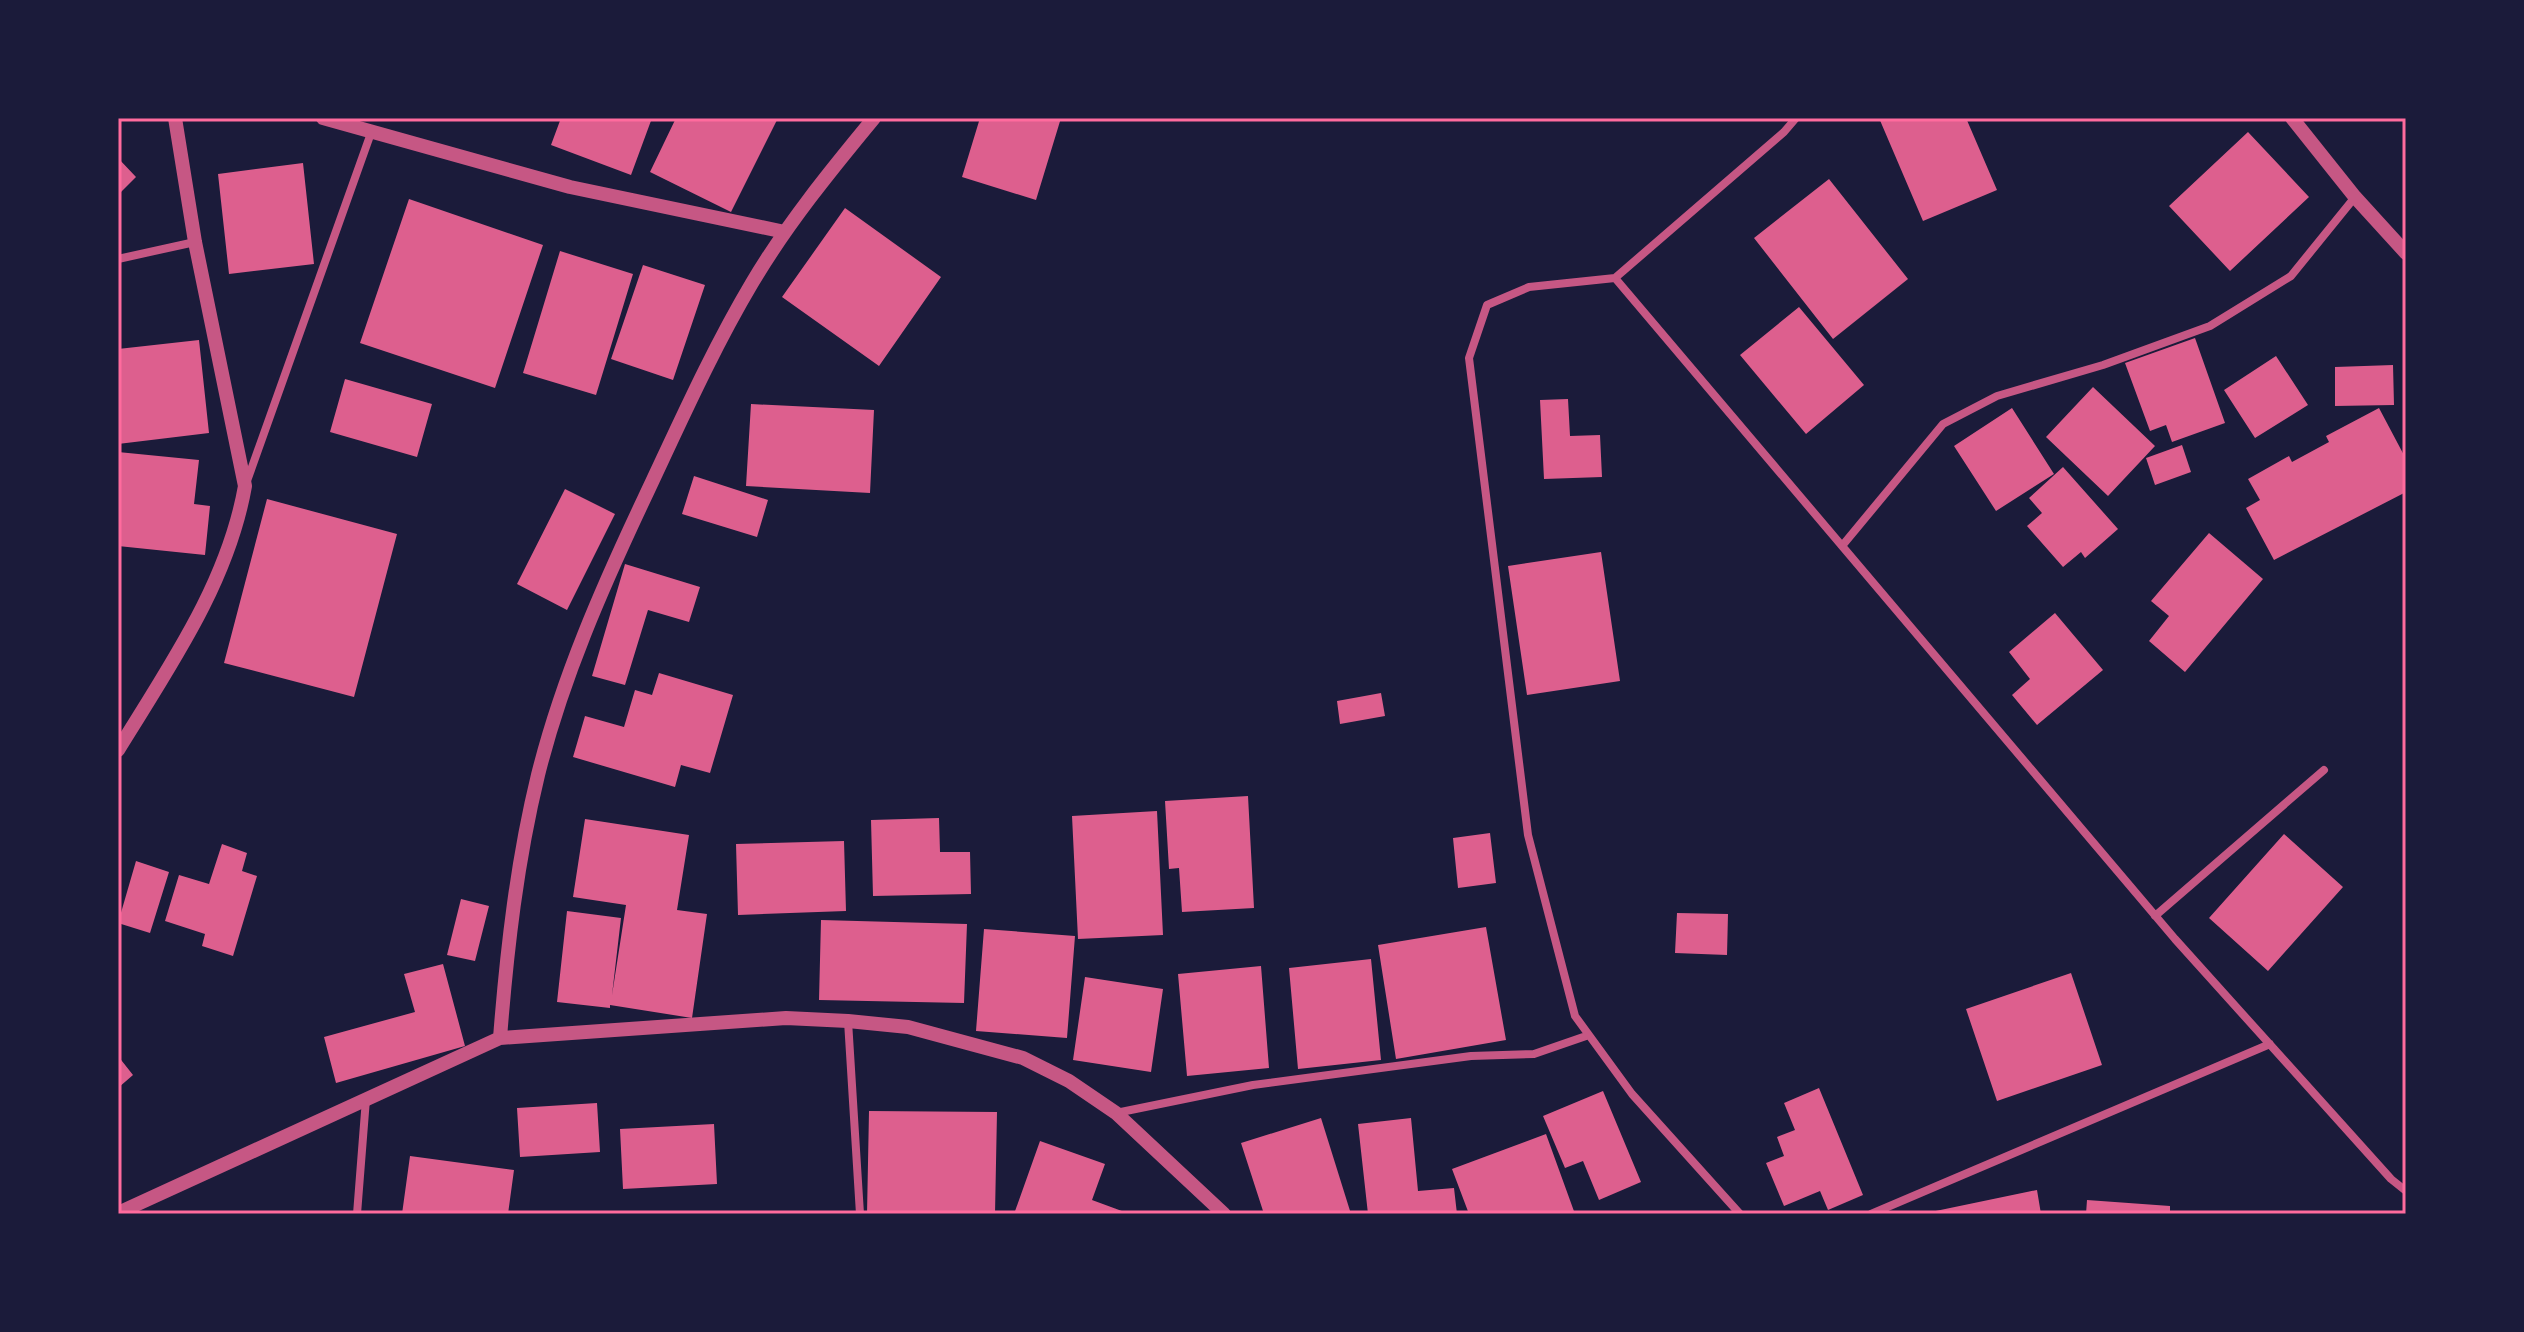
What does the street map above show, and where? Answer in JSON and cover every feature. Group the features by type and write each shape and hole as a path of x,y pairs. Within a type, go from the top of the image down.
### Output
{"street":[{"path":"175,118 195,242 245,486"},
{"path":"323,118 570,187 785,232"},
{"path":"500,1038 507,953 538,776 560,698 584,635 626,537 752,282 785,232 874,118"},
{"path":"1740,1214 1632,1094 1575,1016 1528,835 1469,358 1487,305 1529,287 1615,278 1784,132 1796,118"},
{"path":"2292,118 2355,197 2406,253"},
{"path":"118,750 203,608 239,519 245,486 371,133"},
{"path":"1842,546 1943,424 1997,396 2103,365 2210,326 2291,276 2355,197"},
{"path":"118,259 195,242"},
{"path":"1615,278 2155,916 2391,1179 2406,1191"},
{"path":"2155,916 2324,770"},
{"path":"118,1213 500,1038 786,1018 908,1027 1023,1058 1069,1081 1116,1113 1224,1214"},
{"path":"848,1021 860,1214"},
{"path":"1116,1113 1253,1085 1471,1056 1534,1054 1589,1035"},
{"path":"1871,1214 2270,1044"},
{"path":"357,1214 366,1098"}],"building":[{"path":"561,118 652,118 631,175 551,145"},
{"path":"676,118 778,118 731,212 650,172"},
{"path":"980,118 1061,118 1036,200 962,177"},
{"path":"1879,118 1966,118 1997,190 1923,221"},
{"path":"2248,132 2309,197 2230,271 2169,206"},
{"path":"118,158 136,177 118,195"},
{"path":"303,163 314,264 229,274 218,174"},
{"path":"1829,179 1908,279 1833,339 1754,238"},
{"path":"409,199 543,245 495,388 360,343"},
{"path":"845,208 941,277 879,366 782,297"},
{"path":"560,251 633,274 596,395 523,373"},
{"path":"643,265 705,285 673,380 611,359"},
{"path":"1799,307 1864,385 1806,434 1740,355"},
{"path":"2195,338 2225,423 2172,442 2166,425 2150,431 2125,363"},
{"path":"199,340 209,433 118,444 118,349"},
{"path":"2276,356 2308,405 2255,438 2224,390"},
{"path":"2393,365 2394,405 2335,406 2335,367"},
{"path":"345,379 432,404 417,457 330,432"},
{"path":"2093,387 2155,446 2108,496 2046,437"},
{"path":"1568,399 1570,436 1600,435 1602,477 1544,479 1540,400"},
{"path":"751,404 874,410 870,493 746,486"},
{"path":"2012,408 2054,474 1996,511 1954,446"},
{"path":"2379,408 2406,459 2406,492 2274,560 2246,508 2260,500 2248,479 2289,456 2292,462 2329,442 2326,436"},
{"path":"2182,445 2191,472 2155,485 2146,458"},
{"path":"118,452 199,460 194,504 210,506 205,555 118,546"},
{"path":"2063,467 2118,529 2085,558 2081,552 2063,567 2027,526 2042,513 2029,498"},
{"path":"694,476 768,500 757,537 682,514"},
{"path":"565,489 615,514 567,610 517,584"},
{"path":"267,499 397,534 354,697 224,663"},
{"path":"2209,533 2263,579 2185,672 2149,641 2169,616 2151,601"},
{"path":"1601,552 1620,681 1527,695 1508,566"},
{"path":"625,564 700,587 689,622 648,610 625,685 592,676"},
{"path":"2055,613 2103,670 2037,725 2012,695 2030,679 2009,652"},
{"path":"659,673 733,695 710,773 681,765 675,787 573,757 585,716 624,727 635,690 652,695"},
{"path":"1381,693 1385,716 1340,724 1337,701"},
{"path":"1248,796 1254,908 1182,912 1179,868 1169,869 1165,801"},
{"path":"1157,811 1163,935 1078,939 1072,816"},
{"path":"939,818 940,852 970,852 971,894 873,896 871,820"},
{"path":"585,819 689,835 677,910 707,914 692,1018 610,1005 610,1008 557,1002 567,911 621,918 612,995 626,905 573,897"},
{"path":"1490,833 1496,883 1458,888 1453,838"},
{"path":"2284,834 2343,887 2268,971 2209,918"},
{"path":"844,841 846,911 738,915 736,844"},
{"path":"222,844 247,853 242,871 257,876 233,956 202,946 205,934 165,921 179,875 209,884"},
{"path":"136,861 169,872 150,933 118,923"},
{"path":"461,899 489,906 475,961 447,955"},
{"path":"1677,913 1728,914 1727,955 1675,953"},
{"path":"821,920 967,924 964,1003 819,1000"},
{"path":"1486,927 1506,1040 1396,1059 1378,945"},
{"path":"984,929 1075,936 1067,1038 976,1031"},
{"path":"1371,959 1381,1060 1298,1069 1289,968"},
{"path":"443,964 465,1046 336,1083 324,1037 415,1012 404,974"},
{"path":"1261,966 1269,1068 1187,1076 1178,974"},
{"path":"2071,973 2102,1065 1997,1101 1966,1009"},
{"path":"1085,977 1163,989 1151,1072 1073,1060"},
{"path":"118,1056 133,1075 118,1088"},
{"path":"1819,1088 1863,1195 1828,1210 1820,1191 1784,1206 1766,1163 1784,1156 1777,1137 1795,1130 1784,1103"},
{"path":"1603,1091 1641,1182 1599,1200 1583,1161 1565,1168 1543,1116"},
{"path":"597,1103 600,1152 520,1157 517,1108"},
{"path":"869,1111 997,1112 995,1214 867,1214"},
{"path":"1321,1118 1351,1214 1264,1214 1241,1143"},
{"path":"1411,1118 1418,1191 1454,1188 1457,1214 1368,1214 1358,1124"},
{"path":"714,1124 717,1184 623,1189 620,1129"},
{"path":"1546,1134 1575,1214 1469,1214 1452,1169"},
{"path":"1040,1141 1105,1164 1092,1200 1130,1214 1014,1214"},
{"path":"410,1156 514,1170 508,1214 402,1214"},
{"path":"2037,1190 2041,1214 1926,1214 1926,1213"},
{"path":"2087,1200 2170,1206 2170,1214 2086,1214"}]}
